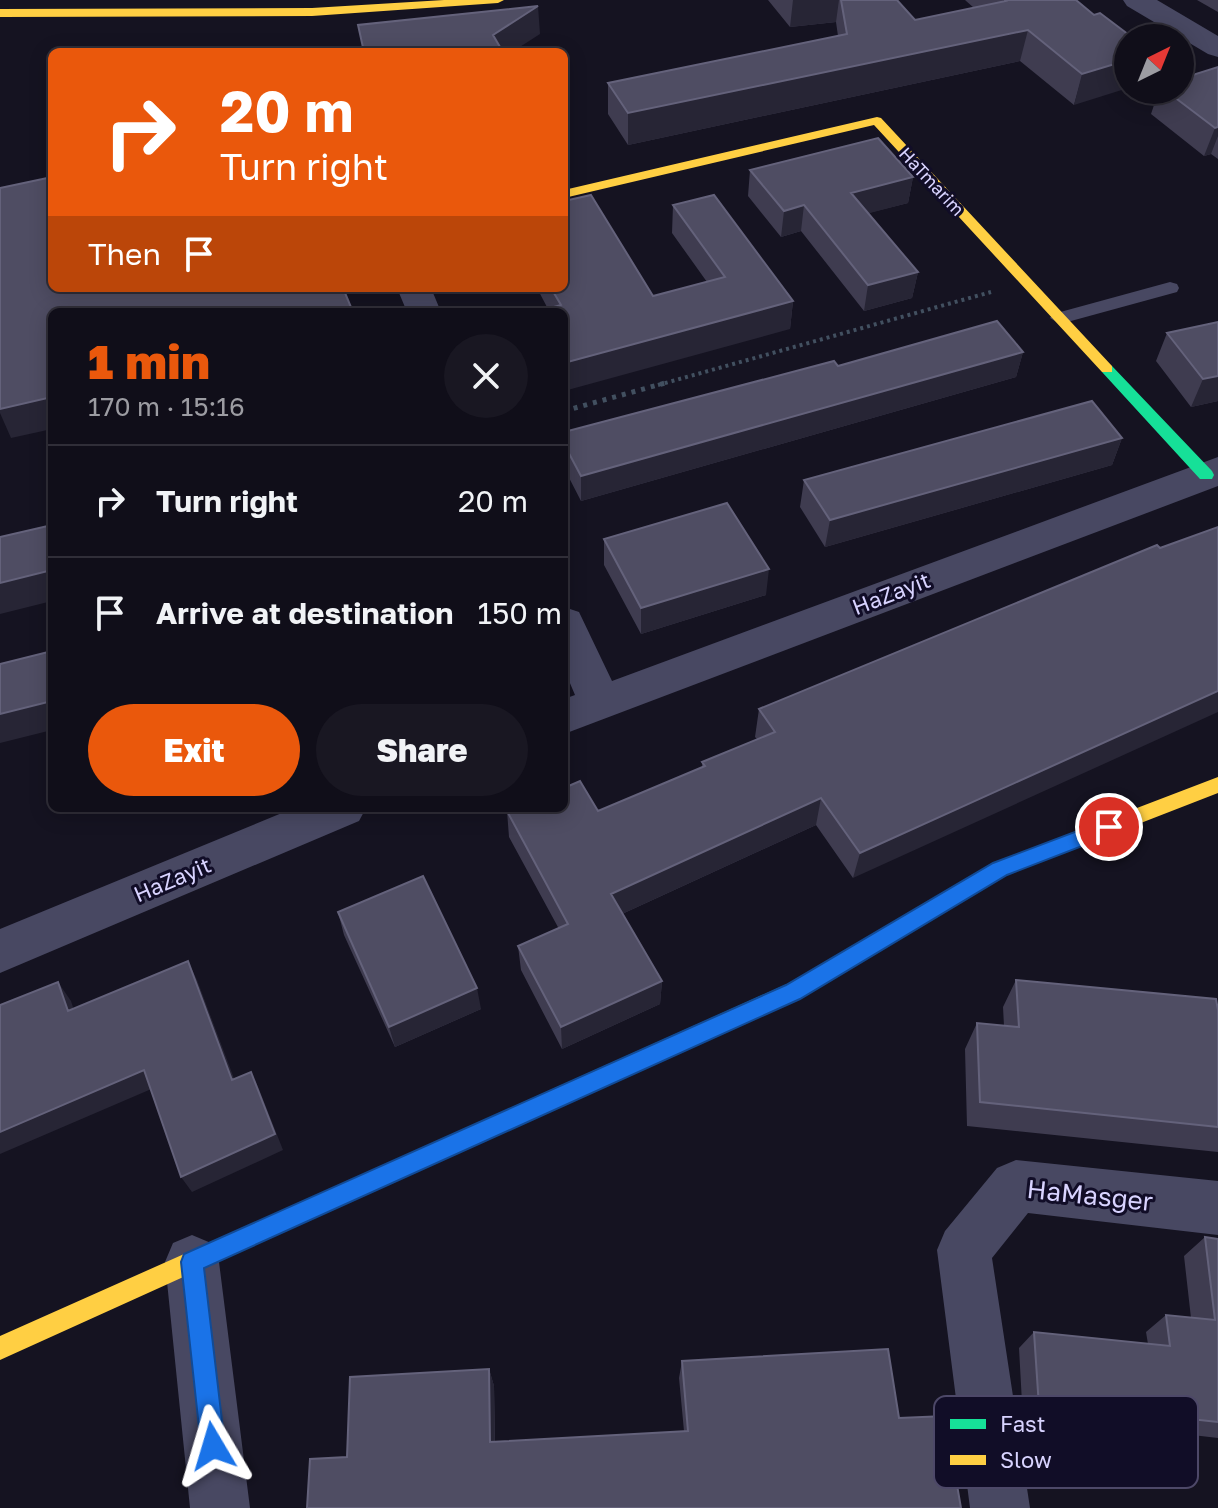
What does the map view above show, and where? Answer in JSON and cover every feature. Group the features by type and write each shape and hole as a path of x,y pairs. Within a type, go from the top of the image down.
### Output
{"street":[{"path":"0,13 125,15 498,0"},
{"path":"1137,0 1218,48"},
{"name":"HaTmarim","path":"568,193 877,121 1060,318 1212,473"},
{"name":"HaZayit","path":"582,709 1212,473"},
{"path":"568,642 582,709"},
{"path":"0,1348 793,992 1000,869 1218,785"},
{"name":"HaZayit","path":"0,951 333,812"},
{"name":"HaMasger","path":"984,1396 964,1250 1016,1186 1218,1208"},
{"path":"192,1262 220,1508"},
{"name":"HaMasger","path":"997,1488 1000,1508"}],"lane":[{"path":"1060,318 1170,288"}],"path":[{"path":"568,410 1027,282"}],"building":[{"path":"841,0 897,0 915,20 1005,0 1076,0 1094,15 1100,13 1115,24 1114,64 1082,74 1028,30 628,113 608,83 847,34"},
{"path":"538,6 493,35 501,48 363,48 358,25"},
{"path":"1218,67 1218,127 1215,128 1183,104 1194,104 1194,75"},
{"path":"878,138 913,177 851,193 918,272 868,285 804,205 784,211 750,170"},
{"path":"48,178 48,292 345,292 351,308 48,308 48,398 0,409 0,188"},
{"path":"591,195 653,296 725,277 673,205 714,195 793,301 568,362 568,308 550,308 561,305 553,292 568,292 568,200"},
{"path":"997,321 1023,352 581,476 568,452 568,431 834,361 838,366"},
{"path":"1218,322 1218,376 1203,379 1167,333"},
{"path":"1092,401 1122,438 830,520 804,480"},
{"path":"727,503 769,569 641,608 604,539"},
{"path":"48,526 48,571 0,583 0,537"},
{"path":"1218,527 1218,691 860,853 821,798 611,894 662,981 561,1027 518,946 568,924 508,812 568,812 568,786 580,781 598,811 705,766 702,762 775,732 759,709 1157,545 1160,548"},
{"path":"48,652 48,702 0,714 0,664"},
{"path":"423,876 477,988 389,1027 338,912"},
{"path":"188,961 232,1080 251,1072 275,1134 181,1177 144,1070 0,1132 0,1005 58,982 68,1011"},
{"path":"1016,980 1216,999 1218,1127 980,1102 977,1023 1019,1027"},
{"path":"1205,1237 1218,1239 1218,1422 1198,1420 1198,1396 1038,1396 1034,1332 1170,1346 1166,1315 1215,1320"},
{"path":"888,1349 899,1418 934,1416 934,1488 958,1488 961,1508 307,1508 310,1459 347,1457 350,1377 489,1369 490,1442 688,1431 682,1361"}],"traffic: fast":[{"path":"1107,369 1206,475"},
{"path":"458,1142 805,985"}],"traffic: slow":[{"path":"0,13 312,12 498,0"},
{"path":"568,193 877,121 1107,369"},
{"path":"805,985 1000,869 1218,785"},
{"path":"0,1348 458,1142"}],"route":[{"path":"213,1446 192,1262 793,992 1000,869 1109,827"}]}
